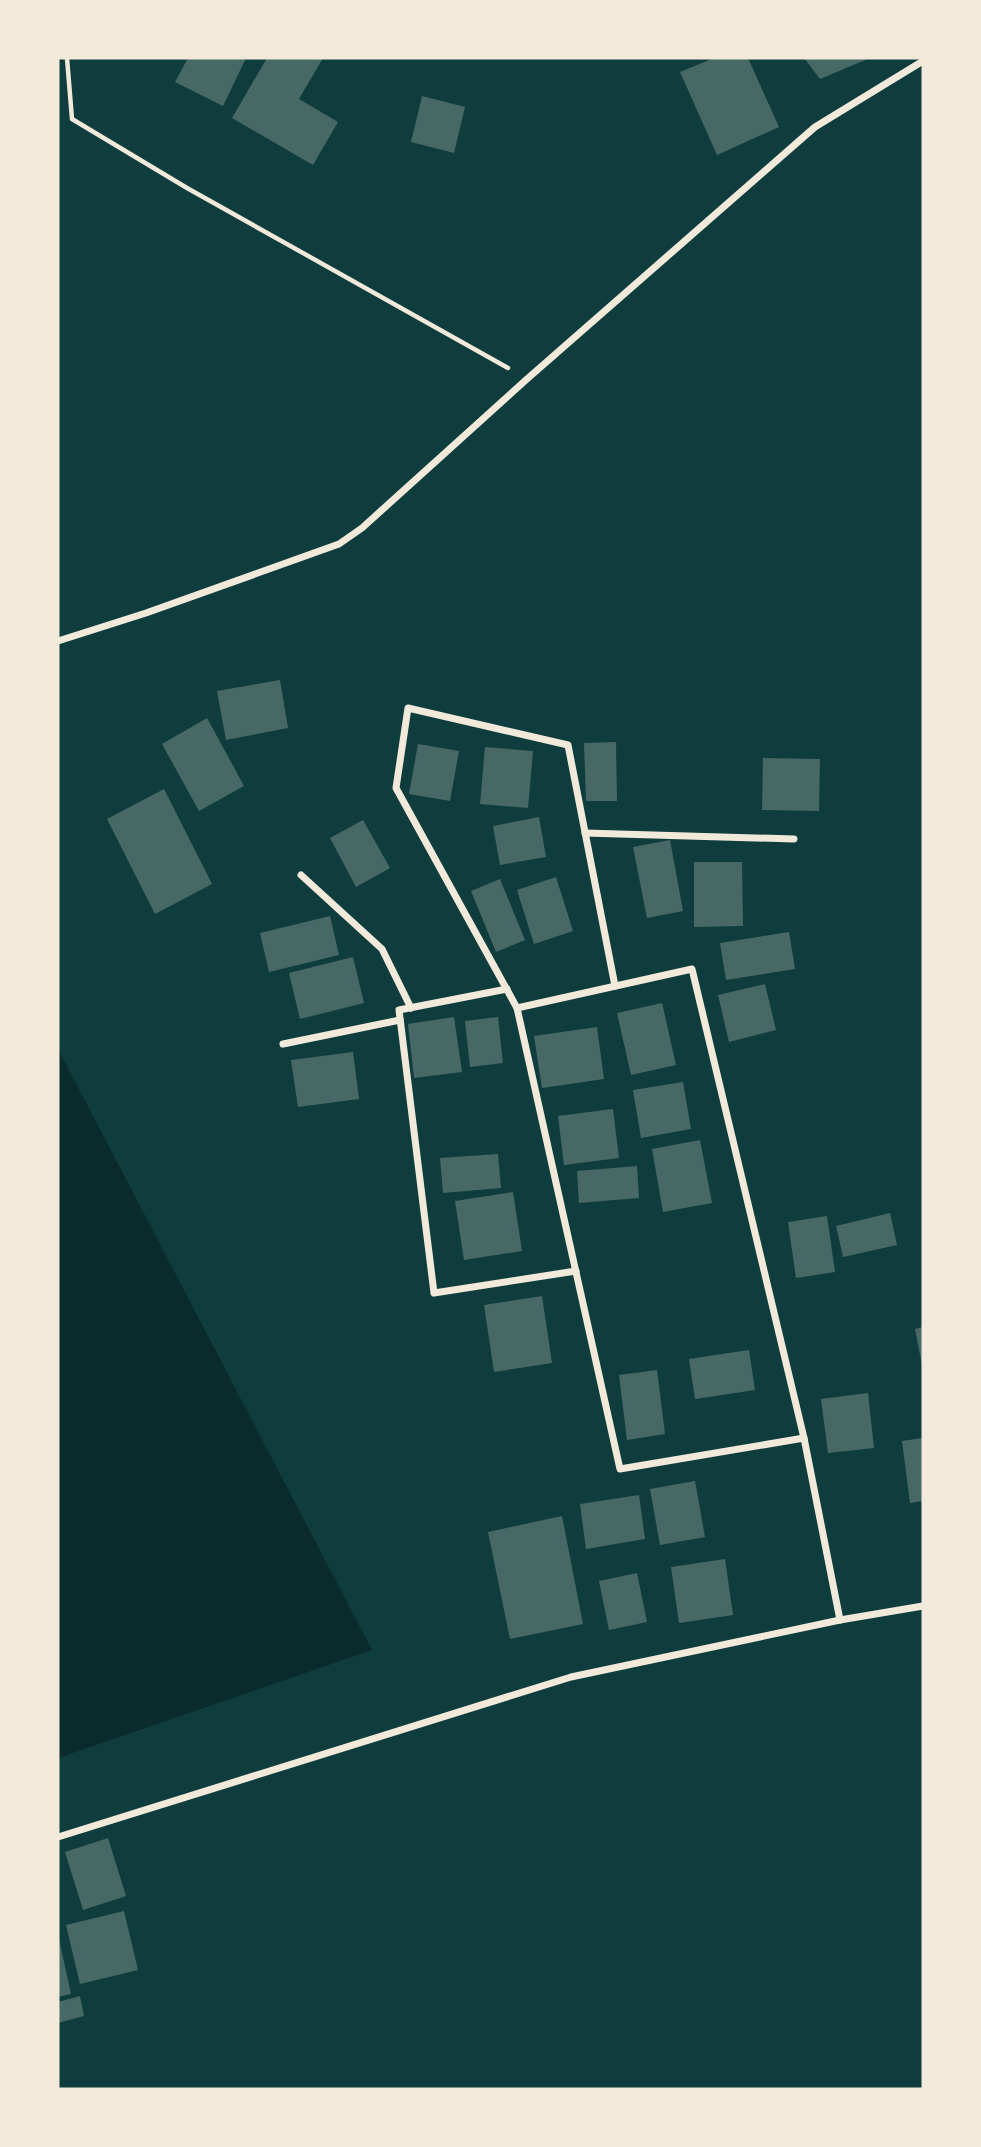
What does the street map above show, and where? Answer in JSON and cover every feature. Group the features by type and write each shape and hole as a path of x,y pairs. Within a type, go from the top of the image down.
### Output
{"street":[{"path":"58,641 340,544 362,528 527,379 815,127 923,61"},
{"path":"615,986 568,745 408,708 396,788 517,1008 620,1469 804,1438"},
{"path":"585,833 794,839"},
{"path":"301,875 382,949 411,1008"},
{"path":"517,1008 692,969 804,1438 840,1620"},
{"path":"507,989 399,1010 434,1293 576,1271"},
{"path":"283,1044 401,1020"},
{"path":"58,1837 571,1677 840,1620 923,1606"}],"path":[{"path":"67,58 72,119 187,188 527,379"}],"water":[{"path":"58,1049 372,1650 58,1758"}],"building":[{"path":"188,58 246,58 223,106 175,82"},
{"path":"267,58 323,58 299,99 338,122 313,165 232,118"},
{"path":"714,58 748,58 779,127 717,155 680,72"},
{"path":"804,58 870,58 820,79"},
{"path":"422,96 465,107 454,153 411,142"},
{"path":"280,680 288,728 226,740 217,691"},
{"path":"207,718 244,786 199,811 162,744"},
{"path":"616,742 617,801 586,801 584,743"},
{"path":"418,744 459,751 450,801 409,794"},
{"path":"485,747 533,751 528,808 480,804"},
{"path":"763,758 820,759 819,811 762,810"},
{"path":"164,789 212,884 155,914 107,819"},
{"path":"539,817 546,857 500,865 493,826"},
{"path":"363,820 390,868 356,887 330,838"},
{"path":"670,840 683,911 647,918 633,847"},
{"path":"694,862 742,862 743,926 694,927"},
{"path":"556,877 573,931 534,944 517,890"},
{"path":"500,879 525,940 496,952 471,891"},
{"path":"330,916 339,955 269,972 260,933"},
{"path":"789,932 795,969 726,980 720,943"},
{"path":"353,957 364,1003 300,1019 289,973"},
{"path":"765,984 776,1030 729,1042 718,995"},
{"path":"662,1003 676,1065 631,1075 617,1013"},
{"path":"454,1017 462,1072 414,1078 408,1024"},
{"path":"498,1017 503,1063 470,1067 465,1021"},
{"path":"597,1027 604,1079 542,1088 534,1036"},
{"path":"353,1052 359,1099 298,1107 291,1060"},
{"path":"683,1082 691,1129 641,1138 633,1090"},
{"path":"613,1109 619,1158 564,1165 558,1116"},
{"path":"700,1140 712,1203 663,1212 652,1149"},
{"path":"498,1154 501,1188 443,1193 440,1158"},
{"path":"637,1166 639,1198 579,1203 577,1171"},
{"path":"513,1192 522,1251 464,1260 455,1201"},
{"path":"890,1213 897,1245 843,1257 836,1226"},
{"path":"827,1216 835,1272 796,1278 788,1222"},
{"path":"542,1296 552,1363 494,1372 484,1305"},
{"path":"923,1327 923,1365 922,1365 915,1329"},
{"path":"749,1350 755,1390 695,1399 689,1359"},
{"path":"657,1370 665,1434 627,1440 619,1375"},
{"path":"868,1393 874,1448 828,1453 821,1399"},
{"path":"923,1438 923,1501 910,1503 902,1441"},
{"path":"695,1481 705,1537 660,1545 650,1489"},
{"path":"639,1495 645,1539 586,1549 580,1504"},
{"path":"562,1516 583,1624 510,1639 488,1532"},
{"path":"725,1559 733,1615 679,1623 671,1567"},
{"path":"637,1573 647,1622 609,1630 599,1581"},
{"path":"108,1838 126,1896 83,1910 65,1852"},
{"path":"124,1911 138,1970 80,1984 66,1925"},
{"path":"58,1940 71,1994 58,1997"},
{"path":"80,1996 84,2016 58,2023 58,2002"}]}
